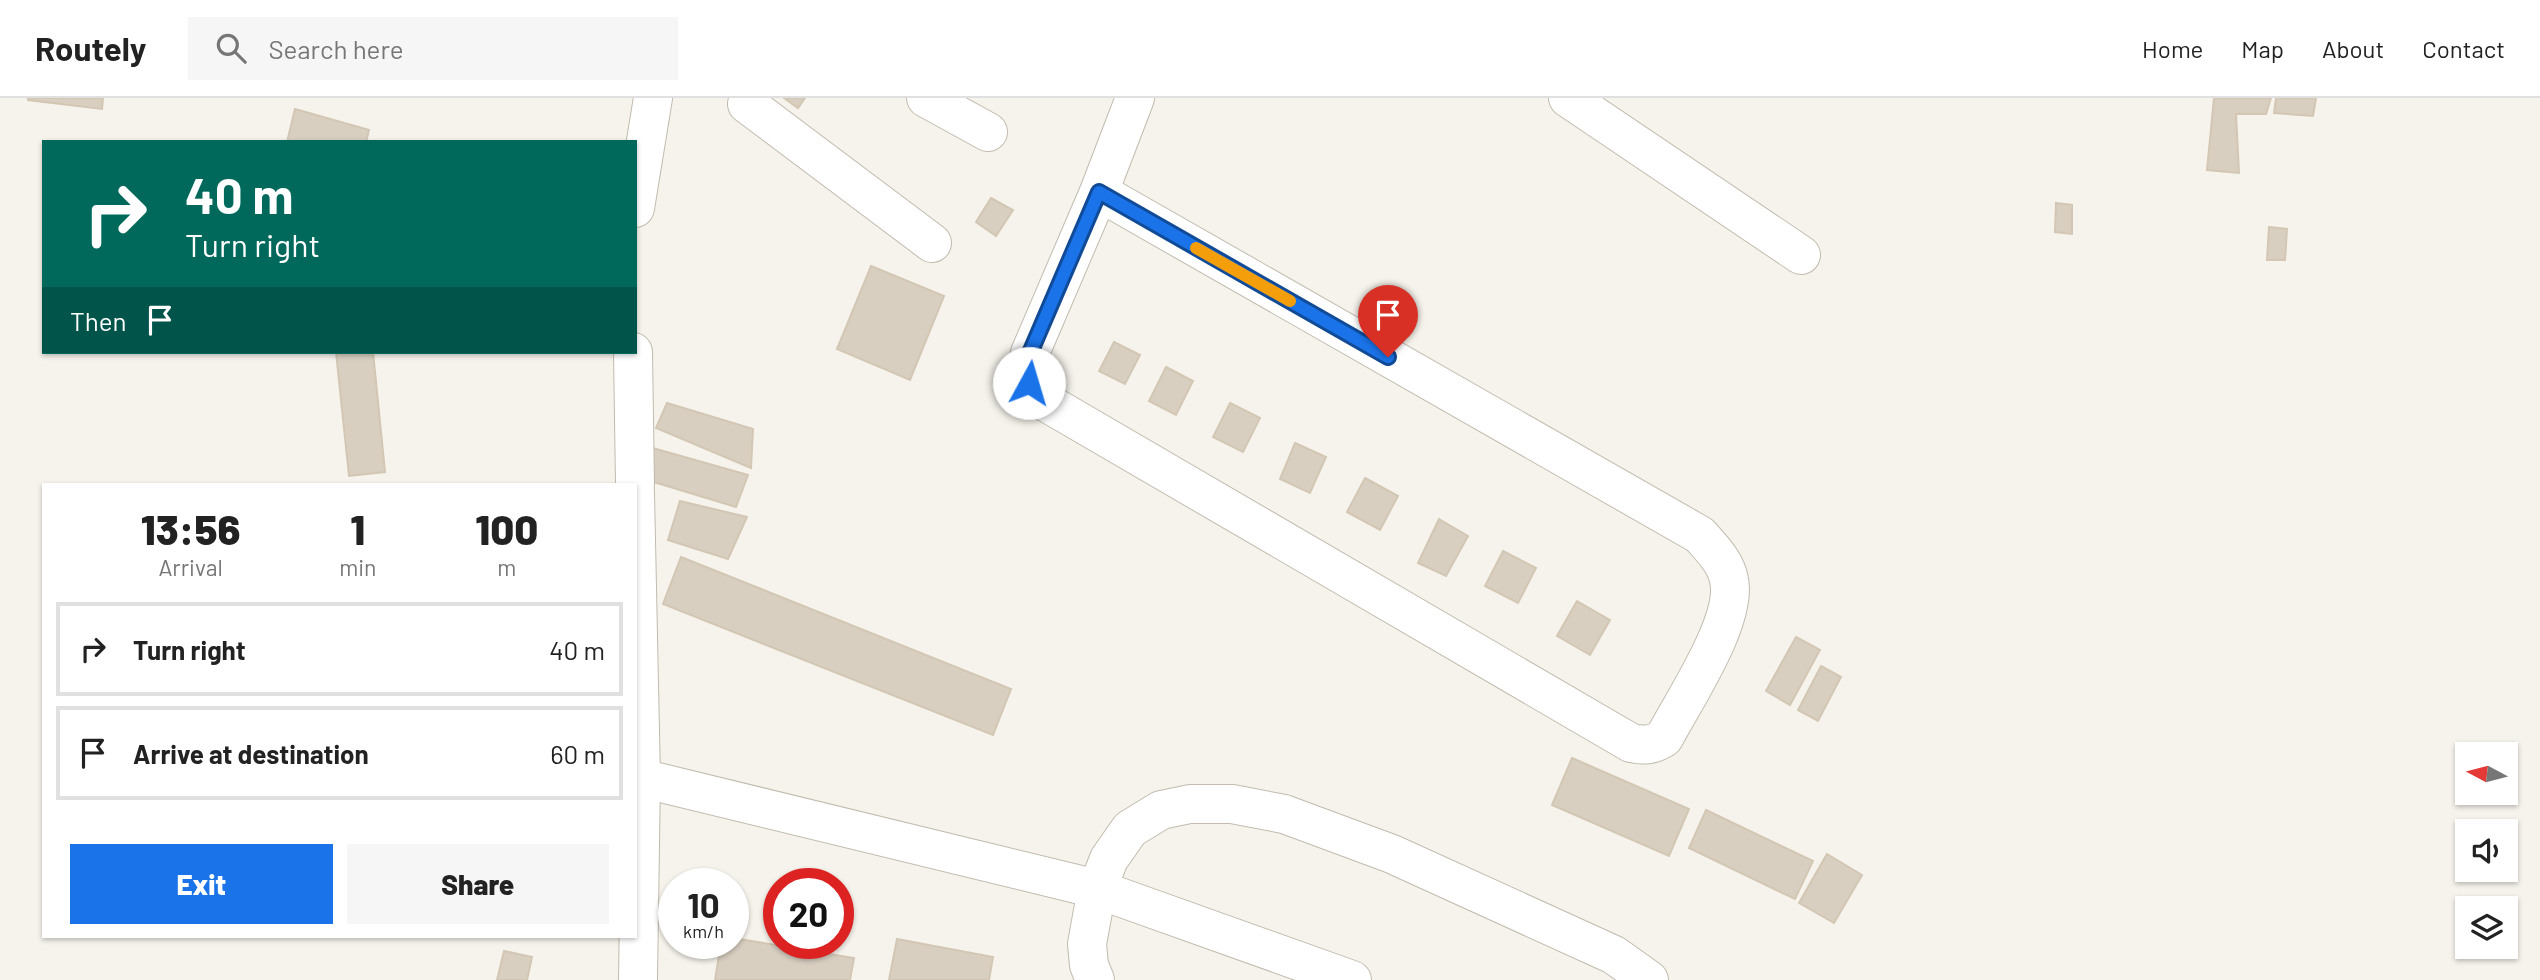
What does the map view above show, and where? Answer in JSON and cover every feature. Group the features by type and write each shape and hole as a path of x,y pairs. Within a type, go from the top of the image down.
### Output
{"street":[{"path":"637,196 653,98"},
{"path":"926,98 988,132"},
{"path":"1099,192 1700,534 1718,556 1729,579 1730,604 1722,629 1664,738 1643,746 1631,743 1037,397 1029,383 1027,365 1030,353 1099,192 1135,98"},
{"path":"1568,98 1801,255"},
{"path":"739,100 932,243"},
{"path":"633,354 635,483"},
{"path":"637,588 641,778 638,980"},
{"path":"641,778 1097,889 1352,980"},
{"path":"1095,980 1089,965 1087,944 1097,889 1109,859 1130,829 1161,810 1190,804 1232,804 1284,814 1392,854 1614,955 1649,980"}],"building":[{"path":"28,98 103,98 102,109"},
{"path":"784,98 805,98 798,108"},
{"path":"2214,98 2271,98 2266,114 2236,114 2239,173 2207,170"},
{"path":"2276,98 2316,98 2313,116 2274,113"},
{"path":"295,109 369,130 366,140 287,140"},
{"path":"991,198 1013,210 996,236 976,222"},
{"path":"2056,203 2072,205 2072,234 2055,232"},
{"path":"2269,227 2287,229 2285,260 2267,260"},
{"path":"871,266 944,296 910,380 837,349"},
{"path":"1114,342 1140,355 1125,384 1099,371"},
{"path":"336,354 373,354 385,472 349,476"},
{"path":"1166,367 1193,381 1176,415 1149,401"},
{"path":"667,403 753,429 751,468 656,428"},
{"path":"1230,403 1260,418 1243,452 1213,437"},
{"path":"1295,443 1326,457 1310,493 1280,479"},
{"path":"649,447 748,475 736,507 647,480"},
{"path":"1365,478 1398,496 1380,530 1347,512"},
{"path":"680,501 747,517 728,559 668,540"},
{"path":"1439,519 1468,536 1446,576 1418,563"},
{"path":"1503,551 1536,568 1518,603 1485,586"},
{"path":"681,557 1011,689 993,735 663,604"},
{"path":"1577,601 1610,620 1590,655 1557,636"},
{"path":"1796,637 1820,650 1790,705 1766,691"},
{"path":"1821,666 1841,677 1818,721 1798,710"},
{"path":"1572,758 1689,809 1669,856 1552,805"},
{"path":"1706,810 1813,861 1795,899 1689,848"},
{"path":"1827,854 1862,875 1834,923 1799,903"},
{"path":"897,939 993,957 989,980 889,980"},
{"path":"749,941 763,943 763,959 854,959 850,980 715,980 718,959 749,959"},
{"path":"504,951 532,957 527,980 497,980"}],"slow traffic":[{"path":"1196,248 1290,301"}],"route":[{"path":"1029,383 1027,365 1030,353 1099,192 1388,357"}]}
